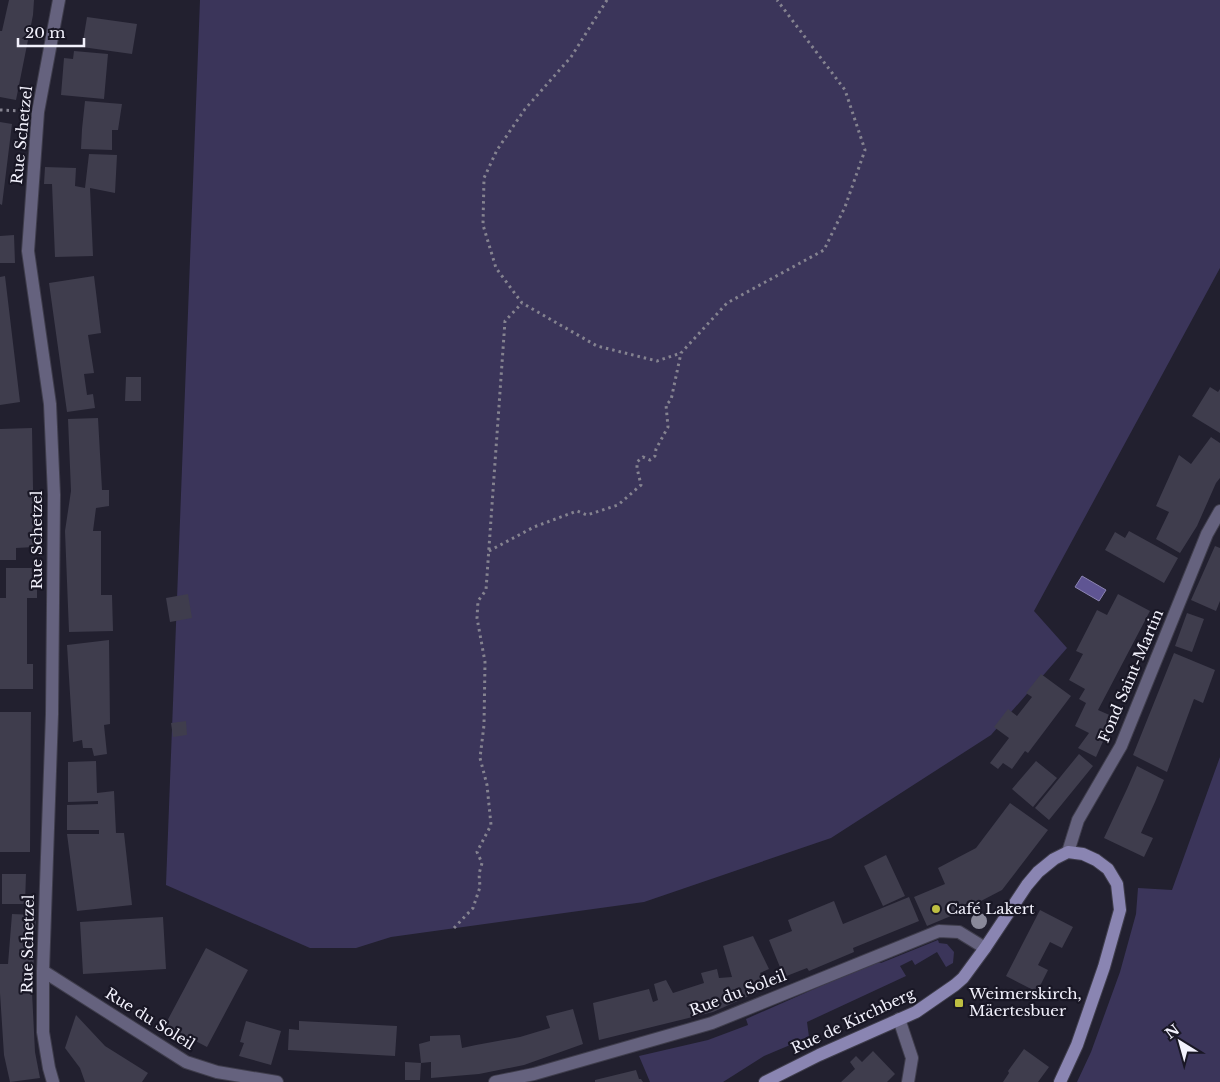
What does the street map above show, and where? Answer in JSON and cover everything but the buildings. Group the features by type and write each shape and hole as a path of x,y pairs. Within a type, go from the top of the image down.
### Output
{"main road":[{"name":"Rue de Kirchberg","path":"765,1082 819,1055 916,1012 956,985 985,948 1026,885 1054,858 1068,852"},
{"path":"1060,1082 1077,1045 1104,967 1120,910 1117,884 1108,869 1096,860 1083,854 1068,852"}],"street":[{"name":"Rue Schetzel","path":"53,1082 43,1032 43,971 52,714 54,495 50,404 28,250 38,112 59,0"},
{"name":"Fond Saint-Martin","path":"1068,852 1078,820 1121,746 1207,534 1220,511"},
{"name":"Rue du Soleil","path":"494,1082 534,1074 712,1023 939,931 959,932 985,948"},
{"name":"Rue du Soleil","path":"43,971 186,1062 217,1072 277,1082"},
{"path":"899,1019 912,1058 908,1082"}],"path":[{"path":"606,0 571,57 525,108 497,150 484,178 483,225 496,268 522,302 597,346 657,361 682,352 726,303 824,250 845,207 865,150 845,90 777,0"},
{"path":"454,928 473,908 480,887 479,874 482,863 478,852 491,825 487,785 480,758 484,725 485,662 476,618 478,601 486,590 505,321 522,302"},
{"path":"489,551 534,527 577,511 587,515 618,505 641,486 637,462 643,457 650,460 655,456 656,449 668,427 666,406 671,400 682,352"}],"shaded area":[{"path":"200,0 1220,0 1220,268 1034,611 1067,648 991,735 831,838 644,902 391,937 356,948 310,948 166,885"},
{"path":"1082,576 1106,590 1099,601 1075,587"},
{"path":"1220,757 1220,1082 1077,1082 1091,1052 1120,972 1136,914 1138,888 1172,890"},
{"path":"938,940 939,943 947,944 954,952 953,963 946,967 937,952 915,965 912,960 900,966 906,976 807,1022 809,1037 764,1056 723,1082 650,1082 639,1056 708,1040 748,1025 746,1019 875,962 881,963"}],"place":[{"name":"Café Lakert","path":"936,909"},
{"name":"Weimerskirch, Mäertesbuer","path":"959,1003"}]}
